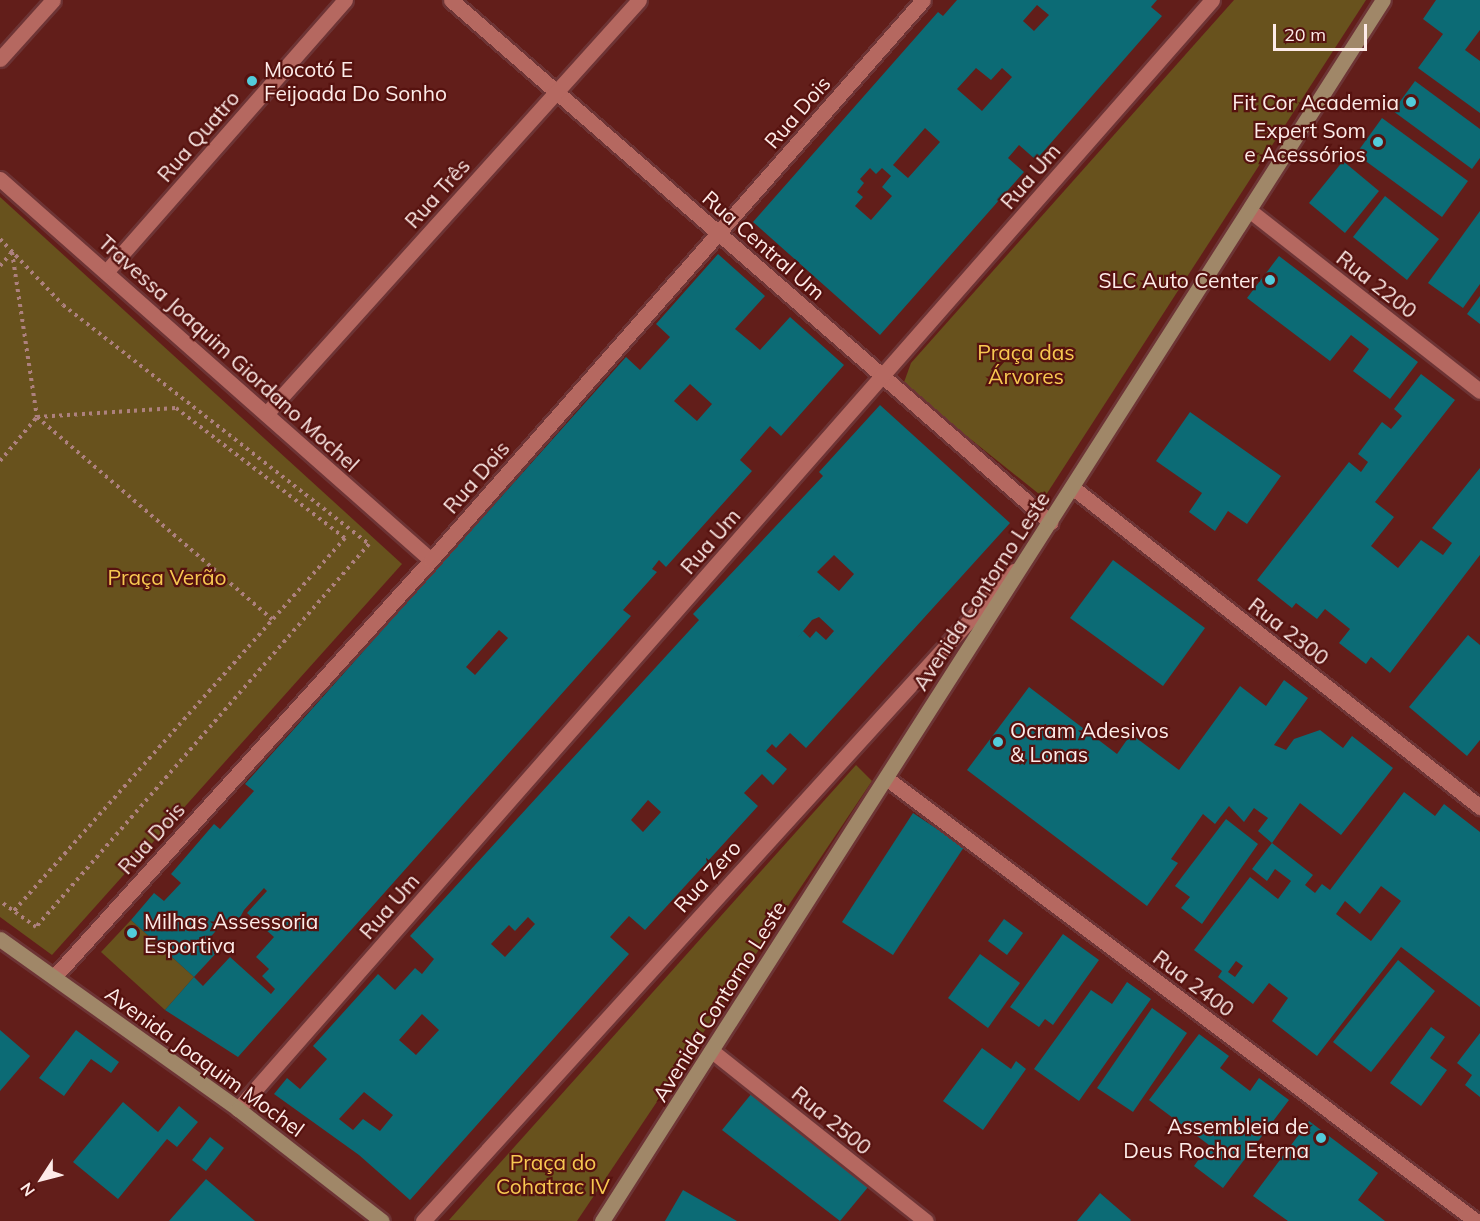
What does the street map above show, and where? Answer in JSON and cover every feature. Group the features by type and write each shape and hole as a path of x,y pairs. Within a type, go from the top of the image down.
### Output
{"main road":[{"name":"Avenida Contorno Leste","path":"602,1221 1383,0"},
{"name":"Avenida Joaquim Mochel","path":"0,939 238,1109 382,1221"},
{"name":"Avenida Contorno Leste","path":"608,1221 614,1205"}],"street":[{"path":"0,59 53,0"},
{"name":"Rua Quatro","path":"106,272 345,0"},
{"name":"Rua Central Um","path":"451,0 1050,522"},
{"name":"Rua Três","path":"266,414 639,0"},
{"name":"Rua Dois","path":"54,976 431,560 923,0"},
{"name":"Rua Um","path":"238,1109 1212,0"},
{"name":"Travessa Joaquim Giordano Mochel","path":"0,179 431,560"},
{"name":"Rua 2200","path":"1249,210 1480,391"},
{"name":"Rua 2300","path":"1072,487 1480,807"},
{"name":"Rua Zero","path":"423,1221 1025,561"},
{"name":"Rua 2400","path":"886,778 1476,1221"},
{"name":"Rua 2500","path":"712,1051 926,1221"}],"path":[{"path":"0,239 63,305 369,544 36,927 0,901"},
{"path":"0,266 12,252"},
{"path":"12,252 37,417 272,619"},
{"path":"0,461 37,417 176,408 345,538 14,911"}],"green space":[{"name":"Praça das Árvores","path":"1234,0 1366,0 1044,498 903,385 911,363"},
{"name":"Praça Verão","path":"0,197 402,564 52,955 0,917"},
{"name":"Praça do Cohatrac IV","path":"856,765 872,781 577,1221 449,1220"},
{"path":"131,920 194,977 165,1010 101,952"}],"building":[{"path":"957,0 1157,0 1151,7 1162,16 1036,160 1019,145 1008,158 1024,172 880,335 753,222 938,12 943,16","holes":["1037,5 1049,15 1034,31 1023,21","976,68 991,80 1002,68 1012,77 982,111 957,89","925,128 940,142 908,178 893,165","870,168 876,174 882,168 891,176 882,187 892,196 871,220 855,206 863,197 857,192 864,183 860,179"]},
{"path":"1436,0 1480,0 1480,30 1465,50 1480,61 1480,113 1418,68 1443,34 1423,19"},
{"path":"1415,81 1480,129 1480,158 1472,169 1393,111"},
{"path":"1382,118 1468,181 1442,217 1356,154"},
{"path":"1343,161 1379,191 1345,233 1309,203"},
{"path":"1385,196 1439,239 1407,280 1353,237"},
{"path":"1480,211 1480,284 1463,308 1428,283"},
{"path":"718,254 765,296 735,329 760,350 790,317 844,365 781,436 770,426 740,460 752,471 666,567 659,560 652,569 657,572 623,610 631,616 238,1057 165,1010 194,977 131,920 154,893 164,901 181,883 171,874 214,824 220,829 254,791 245,784 626,357 640,370 670,337 656,324","holes":["690,384 712,404 697,421 674,401","499,630 508,638 475,675 466,667","264,888 267,891 247,913 274,937 256,957 269,969 262,976 275,989 271,994 230,957 203,986 194,977 219,950 208,940 226,919 235,927 244,910"]},
{"path":"1279,256 1418,362 1390,399 1353,371 1369,349 1351,335 1330,361 1247,298"},
{"path":"1480,296 1480,324 1467,314"},
{"path":"1421,374 1455,400 1375,502 1394,517 1371,546 1398,568 1421,540 1443,555 1452,543 1432,528 1480,468 1480,555 1390,673 1371,657 1366,664 1339,643 1350,629 1325,609 1317,619 1296,603 1292,608 1257,580 1349,462 1361,472 1368,462 1358,454 1382,422 1391,429 1402,416 1394,409"},
{"path":"880,405 1010,523 806,748 790,733 776,748 772,744 766,751 787,769 773,785 762,774 744,793 758,806 645,930 629,916 610,937 629,954 410,1200 359,1155 274,1094 287,1078 300,1089 327,1059 313,1046 378,974 395,990 415,968 422,974 434,959 410,936 699,620 693,614 823,476 819,472","holes":["834,555 854,574 839,591 817,572","819,617 834,631 826,640 816,631 810,638 803,631 812,620","648,800 661,812 643,832 631,820","528,917 535,924 505,957 491,944 509,925 515,931","422,1014 439,1030 416,1055 399,1040","364,1092 393,1115 380,1131 363,1119 353,1130 339,1119"]},
{"path":"1190,412 1281,476 1247,524 1228,511 1215,531 1189,512 1202,493 1156,461"},
{"path":"1113,560 1205,628 1163,686 1070,618"},
{"path":"1468,635 1480,645 1480,740 1467,756 1409,707"},
{"path":"1284,680 1308,698 1274,745 1286,750 1294,739 1320,730 1343,748 1352,736 1393,768 1341,835 1300,803 1272,843 1258,831 1268,818 1254,808 1244,822 1229,806 1215,824 1203,814 1171,859 1178,863 1147,906 967,770 1029,687 1117,754 1131,734 1179,770 1240,686 1266,706"},
{"path":"1404,792 1435,816 1444,804 1480,832 1480,1007 1401,947 1317,1056 1272,1021 1288,998 1269,983 1253,1004 1218,977 1222,971 1194,950 1250,877 1278,899 1291,881 1275,869 1267,881 1252,869 1272,843 1313,875 1305,885 1315,893 1322,884 1330,890","holes":["1381,886 1401,901 1371,941 1336,914 1345,901 1360,914","1236,961 1243,966 1235,977 1228,972"]},
{"path":"913,813 964,847 893,955 842,922"},
{"path":"1226,819 1258,844 1202,924 1181,908 1190,897 1175,886"},
{"path":"1004,919 1023,933 1007,955 988,941"},
{"path":"1063,934 1099,960 1053,1025 1045,1019 1039,1027 1010,1007"},
{"path":"980,954 1020,983 988,1028 948,998"},
{"path":"1398,960 1435,991 1371,1072 1333,1042"},
{"path":"1127,982 1151,999 1079,1101 1034,1069 1091,990 1112,1004"},
{"path":"1152,1008 1187,1033 1133,1112 1097,1088"},
{"path":"1431,1027 1445,1037 1430,1058 1447,1070 1421,1106 1390,1083"},
{"path":"0,1030 30,1056 0,1091"},
{"path":"76,1030 119,1062 111,1073 91,1059 64,1096 39,1078"},
{"path":"1480,1033 1480,1097 1465,1085 1472,1075 1457,1063"},
{"path":"1199,1034 1229,1056 1220,1068 1250,1091 1259,1078 1289,1100 1223,1188 1194,1166 1209,1145 1149,1100"},
{"path":"982,1048 1011,1069 1016,1061 1026,1069 983,1130 943,1101"},
{"path":"752,1093 869,1186 840,1221 722,1130"},
{"path":"123,1102 158,1132 179,1106 198,1122 177,1147 167,1139 118,1199 73,1162"},
{"path":"1309,1121 1378,1173 1358,1200 1385,1221 1288,1221 1253,1196"},
{"path":"210,1137 224,1148 206,1171 192,1160"},
{"path":"206,1179 255,1221 169,1221"},
{"path":"683,1190 737,1221 665,1221"},
{"path":"1100,1193 1131,1220 1077,1221"}],"place":[{"name":"Mocotó E Feijoada Do Sonho","path":"252,81"},
{"name":"Fit Cor Academia","path":"1411,102"},
{"name":"Expert Som e Acessórios","path":"1378,142"},
{"name":"SLC Auto Center","path":"1270,280"},
{"name":"Ocram Adesivos & Lonas","path":"998,742"},
{"name":"Milhas Assessoria Esportiva","path":"132,933"},
{"name":"Assembleia de Deus Rocha Eterna","path":"1321,1138"}]}
